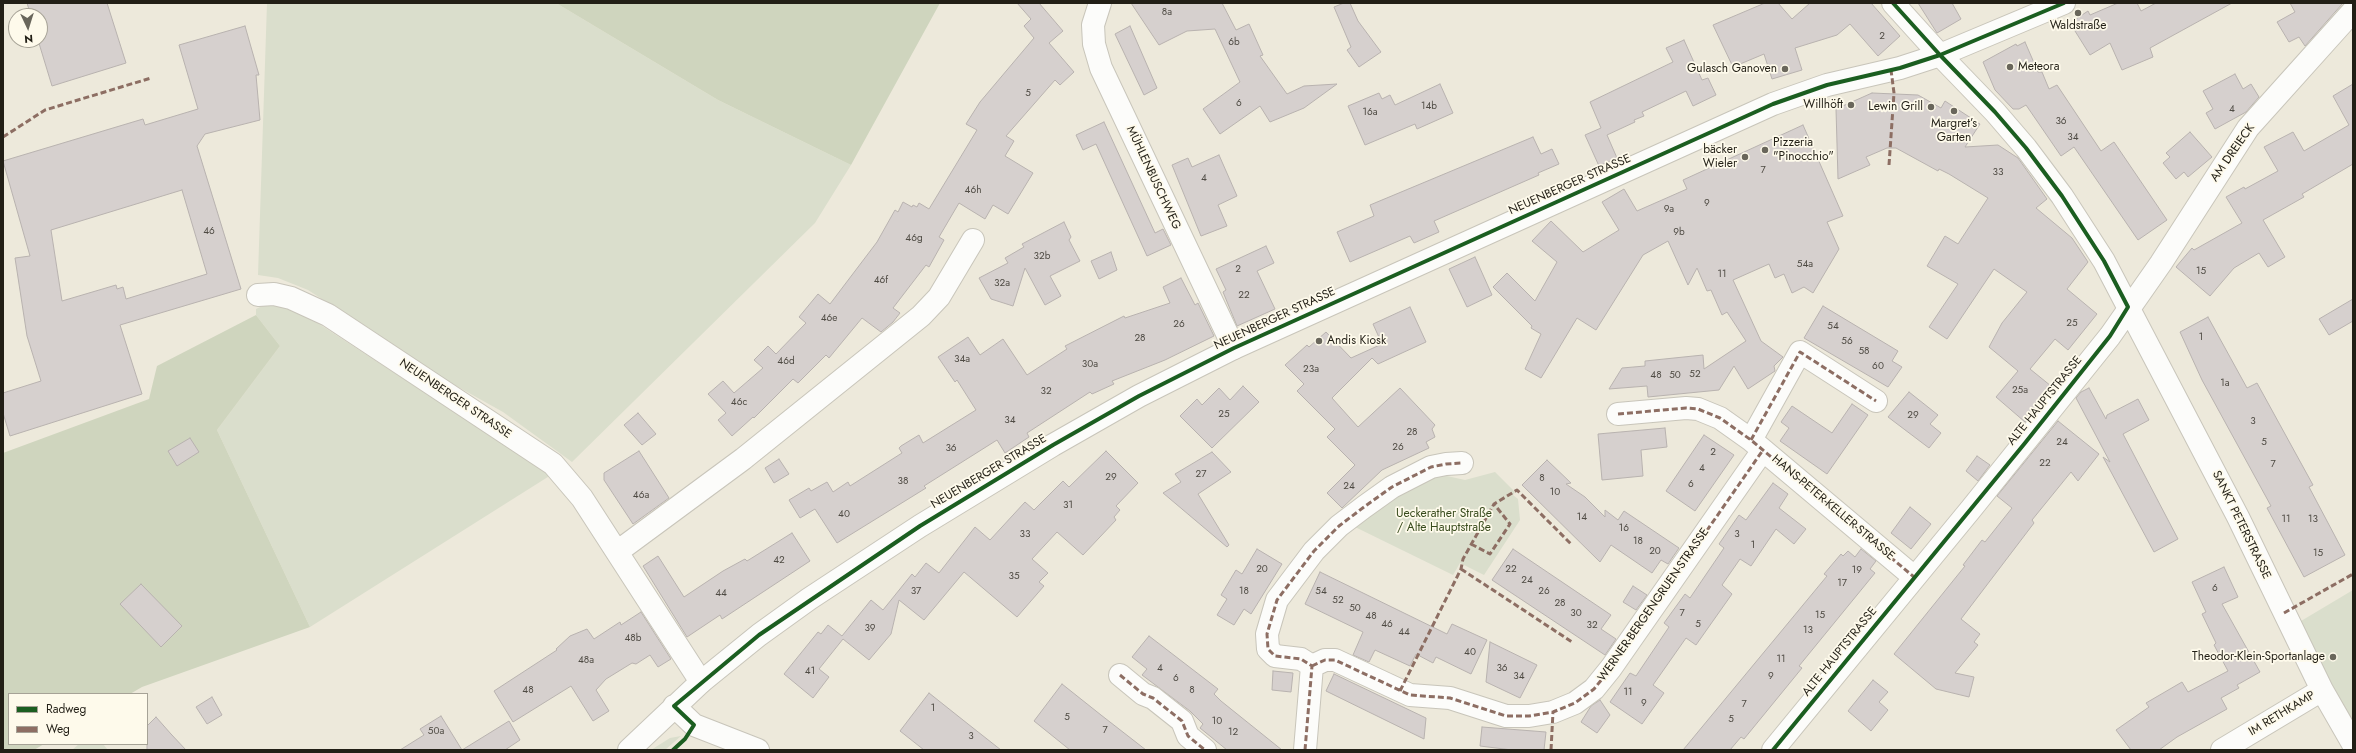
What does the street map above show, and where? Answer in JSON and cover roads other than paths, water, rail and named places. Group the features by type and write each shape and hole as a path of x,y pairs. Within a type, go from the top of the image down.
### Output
{"street":[{"name":"MÜHLENBUSCHWEG","path":"1100,3 1093,25 1094,44 1102,68 1234,348"},
{"path":"1893,3 1940,55 1996,112 2062,196 2104,261 2128,307"},
{"name":"NEUENBERGER STRASSE","path":"629,750 701,682 759,635 920,526 1097,419 1234,348 1773,104 1828,85 1900,68 1940,55 2064,3"},
{"name":"AM DREIECK","path":"2128,307 2161,262 2248,128 2353,11"},
{"path":"616,552 743,459 921,316 939,297 974,240"},
{"name":"NEUENBERGER STRASSE","path":"258,295 274,294 291,298 328,315 553,464 582,498 701,682"},
{"name":"ALTE HAUPTSTRASSE","path":"1773,750 2105,342 2122,319 2128,307"},
{"name":"SANKT PETERSTRASSE","path":"2128,307 2238,517 2322,690 2353,744"},
{"path":"1757,444 1800,352 1876,402"},
{"name":"HANS-PETER-KELLER-STRASSE","path":"1618,414 1670,408 1698,409 1720,418 1757,444 1914,577"},
{"name":"WERNER-BERGENGRUEN-STRASSE","path":"1312,666 1325,660 1335,660 1410,695 1450,698 1506,716 1529,716 1570,706 1594,689 1611,668 1757,444"},
{"path":"1305,750 1312,666 1300,659 1272,655 1267,642 1277,600 1306,560 1340,526 1392,487 1431,467 1462,463"},
{"path":"1120,675 1143,694 1153,698 1182,721 1188,736 1205,750"},
{"name":"IM RETHKAMP","path":"2222,750 2322,690"},
{"path":"674,706 694,725 758,750"}],"place":[{"name":"Waldstraße","path":"2078,13"},
{"name":"Meteora","path":"2010,67"},
{"name":"Gulasch Ganoven","path":"1785,69"},
{"name":"Willhöft","path":"1851,105"},
{"name":"Lewin Grill","path":"1931,107"},
{"name":"Margret’s Garten","path":"1954,111"},
{"name":"Pizzeria \"Pinocchio\"","path":"1765,150"},
{"name":"bäcker Wieler","path":"1745,157"},
{"name":"Andis Kiosk","path":"1319,341"},
{"name":"Theodor-Klein-Sportanlage","path":"2333,657"}],"park label":[{"name":"Ueckerather Straße / Alte Hauptstraße","path":"1444,521"}]}
